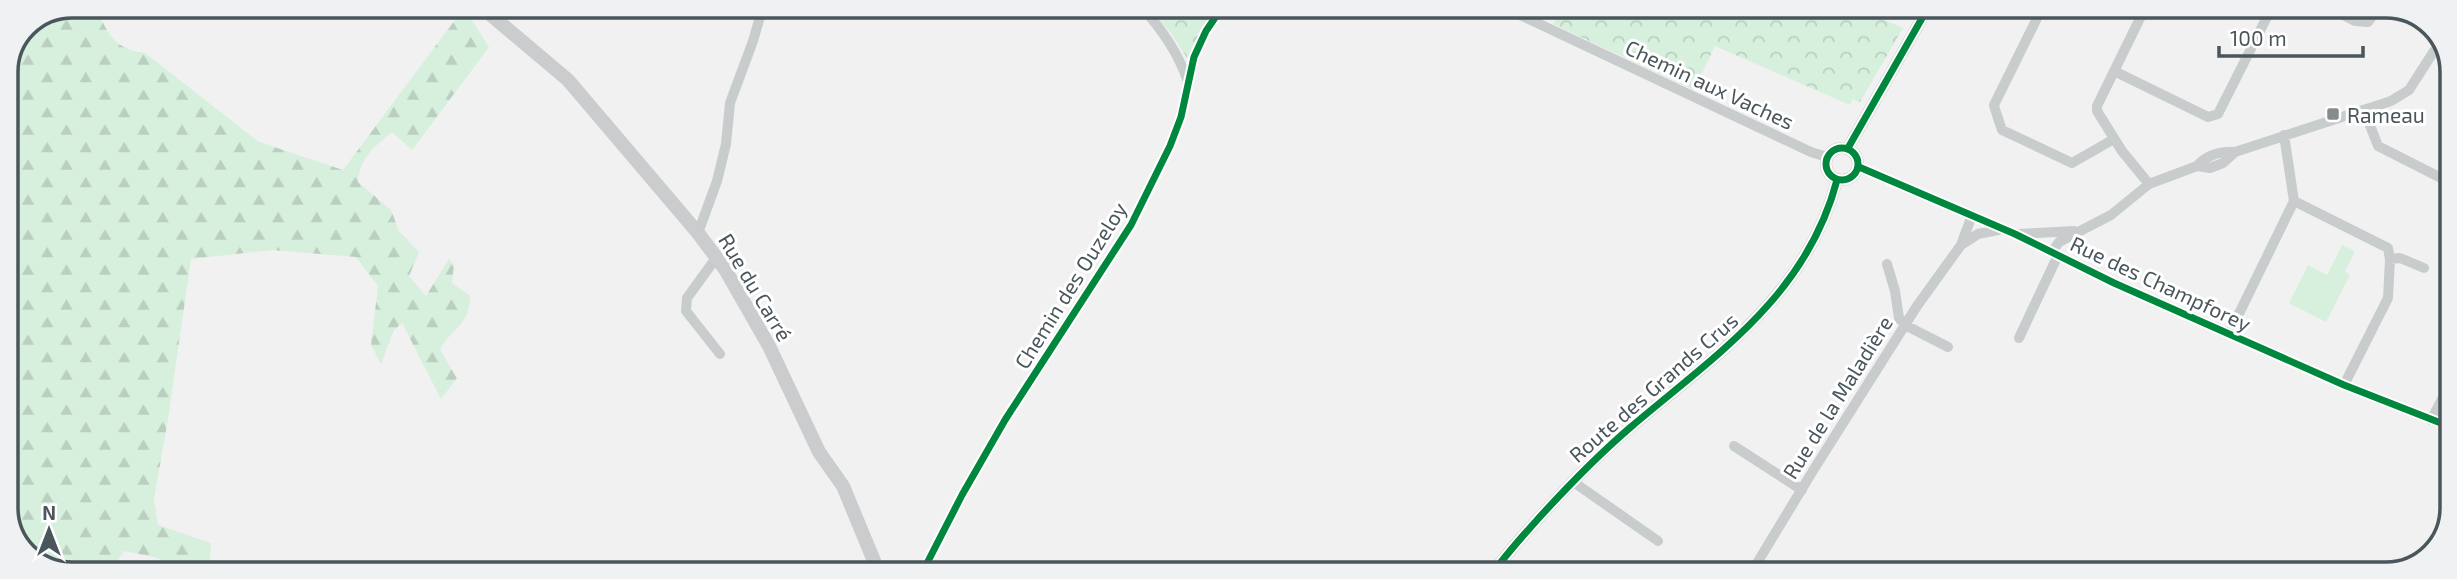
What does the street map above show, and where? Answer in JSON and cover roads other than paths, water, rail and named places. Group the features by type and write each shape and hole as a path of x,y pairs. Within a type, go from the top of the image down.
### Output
{"main road":[{"name":"Rue du Carré","path":"494,18 568,80 726,269 769,346 819,452 842,486 874,562"}],"street":[{"path":"698,233 717,181 726,144 730,103 760,18"},
{"path":"1151,18 1171,42 1181,60 1188,83"},
{"name":"Chemin des Ouzeloy","path":"928,562 962,495 1005,421 1131,225 1170,146 1181,117 1194,57 1215,18"},
{"name":"Chemin aux Vaches","path":"1526,18 1798,147 1827,157"},
{"path":"1848,148 1922,18"},
{"path":"2037,18 1994,105 1999,125 2011,134 2072,163 2114,139"},
{"path":"2140,18 2097,106 2098,116 2148,184"},
{"path":"2114,71 2208,117 2218,114 2266,18"},
{"path":"2351,18 2361,23 2368,22 2371,18"},
{"path":"2019,338 2051,251 2059,242 2111,215 2148,184 2197,166 2210,168 2223,163 2235,152 2391,101 2409,90 2435,51"},
{"path":"2364,110 2378,146 2439,177"},
{"path":"2229,334 2294,201 2284,135"},
{"path":"1848,148 1857,157 1858,167 1853,177 1837,180 1827,171 1827,157 1835,149 1848,148"},
{"name":"Rue des Champforey","path":"1858,167 2015,234 2114,283 2344,385 2440,423"},
{"name":"Route des Grands Crus","path":"1502,562 1572,481 1633,425 1730,346 1757,319 1788,281 1811,246 1823,224 1837,180"},
{"path":"2294,201 2388,247 2388,298 2344,385"},
{"path":"1976,217 1978,234"},
{"name":"Rue de la Maladière","path":"1758,562 1905,325 1961,245 1976,217"},
{"name":"Rue de la Maladière","path":"1961,245 1978,234 2003,229"},
{"path":"2015,234 2081,230"},
{"path":"2043,233 2051,251"},
{"path":"716,258 687,298 687,311 720,354"},
{"path":"2390,259 2400,258 2424,268"},
{"path":"1886,264 1895,291 1899,318 1905,325 1948,347"},
{"path":"2431,420 2440,403"},
{"path":"1734,446 1802,489"},
{"path":"1572,481 1658,541"}],"place":[{"name":"Rameau","path":"2333,114"}]}
